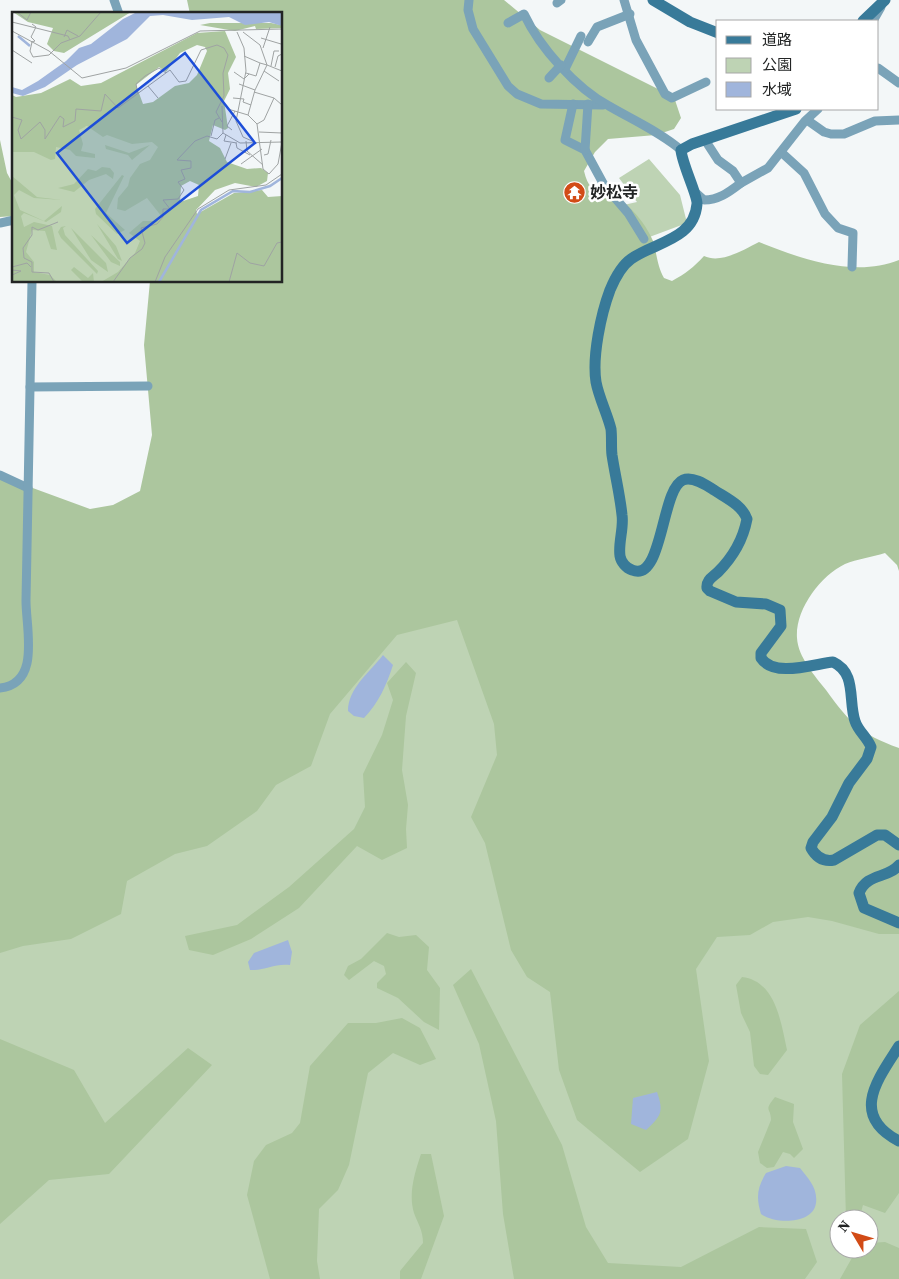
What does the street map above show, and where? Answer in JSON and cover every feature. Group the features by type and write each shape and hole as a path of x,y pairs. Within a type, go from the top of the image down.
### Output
{"street":[{"path":"114,0 118,12"},
{"path":"469,0 468,10 473,29 508,86 526,99 541,104 608,106"},
{"path":"624,0 630,14 636,40 665,94 672,98 706,82"},
{"path":"653,0 690,22 716,32"},
{"path":"864,20 885,0"},
{"path":"874,20 885,0"},
{"path":"508,22 524,14 546,50 595,98 636,120 681,150 697,203 692,221 673,240 632,258 623,266 610,290 602,318 595,364 596,380 611,430 612,455 623,516 620,556 626,567 633,571 641,571 648,567 658,544 673,491 683,480 689,479 704,484 741,509 747,520 744,532 732,556 709,580 707,588 736,602 766,604 780,610 781,626 761,653 761,658 768,665 781,668 833,662 841,665 847,673 854,718 871,748 867,759 849,783 832,817 810,848 821,859 828,862 877,836 885,835 899,845"},
{"path":"549,78 563,67 584,39 597,27 630,14"},
{"path":"879,69 899,82"},
{"path":"573,104 565,140 585,150"},
{"path":"588,104 585,150 604,185 628,213 644,239"},
{"path":"681,150 793,110"},
{"path":"692,189 704,200 724,196 741,183 768,168 817,110"},
{"path":"807,120 824,132 831,134 844,134 875,121 899,120"},
{"path":"705,140 718,160 734,171 741,183"},
{"path":"781,152 804,173 826,214 838,228 853,233 852,267"},
{"path":"0,688 12,687 20,680 30,651 26,601 32,282"},
{"path":"30,387 148,386"},
{"path":"0,475 28,488"},
{"path":"899,865 893,871 870,878 859,893 864,908 899,923"},
{"path":"899,1046 874,1084 870,1099 873,1115 878,1124 886,1134 899,1141"}],"green space":[{"path":"187,0 504,0 540,30 674,97 681,118 674,129 656,135 608,139 595,152 584,171 591,187 602,194 622,202 642,222 653,241 658,264 664,278 672,281 697,264 704,256 711,258 725,257 759,242 792,255 846,267 882,265 899,260 899,571 897,565 885,553 850,562 836,569 818,585 805,605 797,627 797,638 800,652 808,666 849,719 875,738 899,748 899,934 879,934 832,921 808,917 773,922 750,935 717,937 696,969 709,1061 688,1139 640,1172 577,1120 559,1070 550,992 527,977 511,950 485,843 471,817 497,755 494,724 457,620 397,635 330,714 311,766 276,785 257,811 207,846 175,854 127,881 121,914 71,939 23,946 0,953 0,476 90,509 113,505 140,491 152,435 144,345 150,282 282,282 282,12 190,12"},
{"path":"0,140 7,173 12,182 12,216 0,217"},
{"path":"649,159 680,195 687,223 620,248 619,206 637,202 619,178"},
{"path":"436,578 656,912 899,916 899,1279 0,1279 0,943"},
{"path":"406,662 416,673 406,716 402,770 408,805 407,848 382,860 357,846 299,908 251,939 213,955 189,950 185,936 237,925 289,887 354,829 365,807 363,774 382,735 393,700 387,683"},
{"path":"387,933 399,937 416,935 429,947 427,970 440,988 439,1030 424,1022 398,998 377,988 377,983 386,974 384,966 374,961 349,980 344,975 348,966 361,959"},
{"path":"471,969 562,1145 586,1227 608,1263 681,1267 759,1227 806,1229 817,1262 805,1279 514,1279 503,1214 496,1121 479,1044 453,985"},
{"path":"742,977 753,980 763,986 770,995 779,1016 787,1050 768,1075 760,1074 754,1066 750,1032 741,1013 736,985"},
{"path":"899,991 899,1193 885,1213 879,1211 879,1209 863,1205 862,1209 846,1209 842,1074 860,1025"},
{"path":"402,1018 420,1028 436,1059 420,1065 393,1053 368,1073 349,1165 338,1190 319,1209 317,1261 320,1279 270,1279 247,1195 254,1161 266,1145 292,1133 300,1123 310,1066 348,1023 376,1023"},
{"path":"0,1039 74,1070 105,1123 188,1048 212,1065 109,1174 49,1180 0,1224"},
{"path":"775,1097 794,1104 793,1122 803,1149 794,1158 790,1154 783,1152 774,1167 767,1168 760,1163 758,1152 771,1120 768,1107"},
{"path":"421,1154 431,1154 444,1216 421,1279 400,1279 400,1271 423,1243 421,1231 412,1206 412,1191"},
{"path":"879,1242 885,1242 899,1248 899,1279 840,1279 851,1259 879,1259"}],"water":[{"path":"383,655 393,665 385,687 374,706 364,718 354,716 348,711 352,695"},
{"path":"288,940 292,952 290,965 250,970 248,962 254,953"},
{"path":"657,1092 661,1109 655,1121 646,1130 631,1124 633,1098"},
{"path":"786,1166 800,1168 812,1184 816,1203 813,1210 801,1219 775,1220 761,1214 758,1203 759,1188 766,1173"}],"place":[{"name":"妙松寺","path":"574,192"}]}
